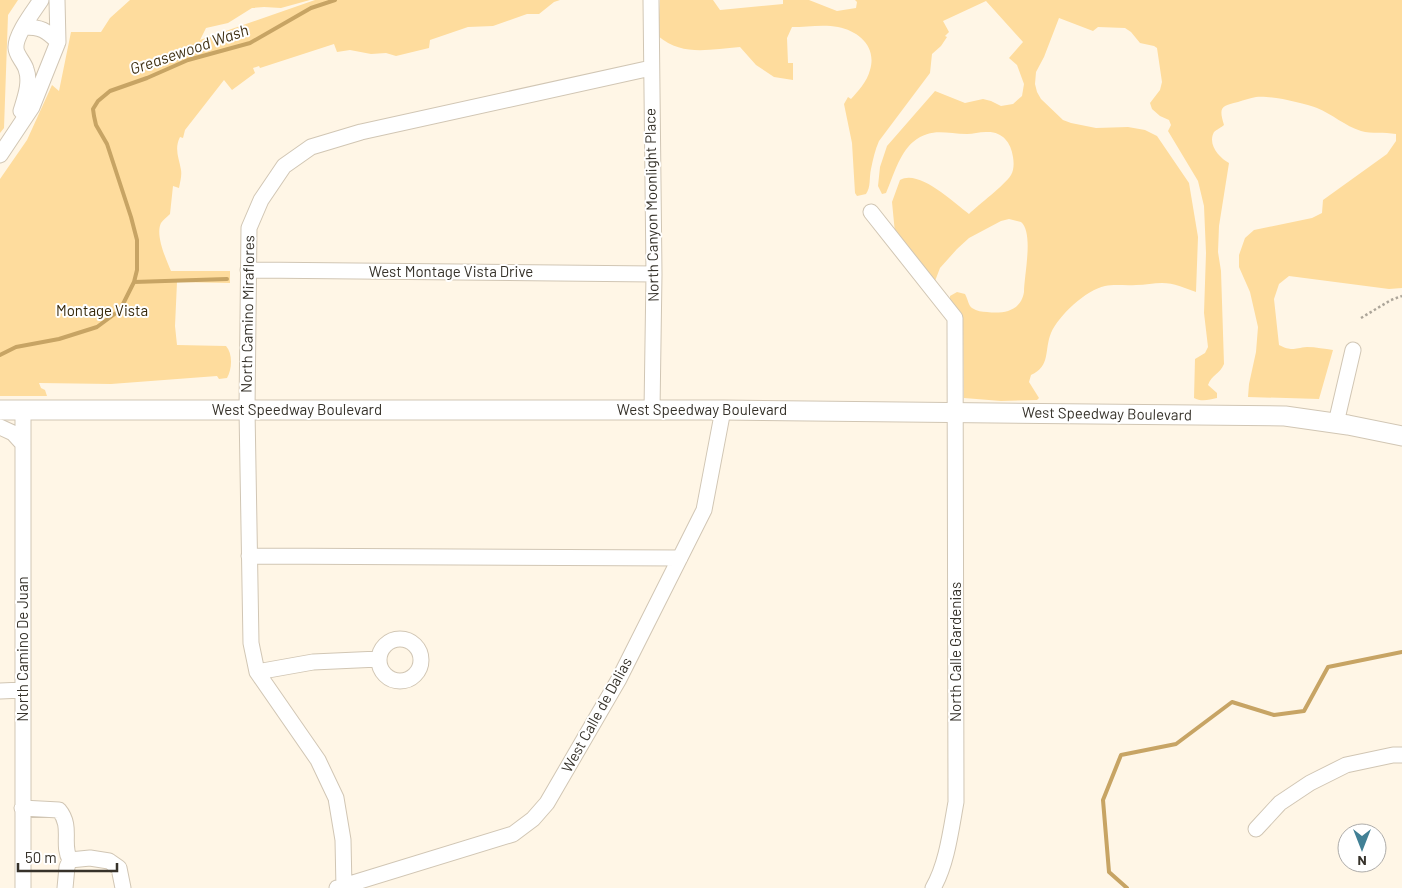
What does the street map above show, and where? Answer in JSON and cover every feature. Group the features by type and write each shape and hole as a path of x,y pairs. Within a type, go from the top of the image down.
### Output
{"main road":[{"name":"West Speedway Boulevard","path":"0,410 723,410 1284,416 1336,423 1402,436"}],"street":[{"path":"13,135 26,94 27,70 16,49 18,37 40,0"},
{"path":"0,155 32,107 58,42 57,0"},
{"name":"North Canyon Moonlight Place","path":"651,0 654,274 652,410"},
{"path":"24,28 34,27 46,30 58,42"},
{"name":"North Camino Miraflores","path":"342,888 344,840 336,798 318,760 257,672 251,643 246,410 249,228 261,200 284,166 311,147 360,132 651,68"},
{"name":"North Calle Gardenias","path":"871,212 956,318 956,802 948,843 937,881 933,888"},
{"name":"West Montage Vista Drive","path":"248,270 654,274"},
{"path":"1336,423 1353,350"},
{"name":"North Camino De Juan","path":"23,409 23,888"},
{"name":"West Calle de Dalias","path":"342,888 513,834 533,820 547,803 619,679 704,510 723,410"},
{"path":"0,427 13,433 23,444"},
{"path":"249,556 680,558"},
{"path":"257,672 313,662 379,659"},
{"path":"0,691 23,690"},
{"path":"1256,830 1280,803 1346,765 1393,755 1402,755"},
{"path":"22,808 59,810 65,817 67,855 70,860"},
{"path":"70,860 90,858 109,861 119,868 123,888"},
{"path":"65,888 67,867 70,860"}],"path":[{"path":"1360,318 1402,296"}],"green space":[{"path":"0,0 18,0 8,15 4,128 0,133"},
{"name":"Montage Vista","path":"130,0 310,0 281,8 252,8 228,23 206,28 200,40 315,0 560,0 554,2 539,14 527,14 493,26 468,27 430,40 429,48 396,56 386,53 371,54 350,50 337,52 334,44 260,68 259,66 253,68 255,73 232,90 224,80 185,130 183,138 180,137 178,141 177,150 181,179 179,188 173,186 170,214 161,223 159,234 171,271 230,271 230,283 177,282 175,326 177,345 226,346 230,353 231,362 227,378 219,379 217,376 111,384 39,383 47,396 0,396 0,179 27,140 52,85 59,91 71,32 101,32 110,18"},
{"path":"660,0 713,0 720,10 783,4 783,0 809,0 837,11 856,8 857,2 855,0 1402,0 1402,288 1389,289 1289,276 1279,284 1274,299 1279,345 1291,349 1307,347 1333,350 1319,399 1248,397 1256,352 1258,327 1250,292 1239,267 1239,255 1245,238 1254,230 1312,218 1322,213 1323,200 1387,154 1396,141 1396,134 1361,131 1317,108 1278,98 1256,97 1224,107 1221,111 1224,125 1214,132 1212,142 1218,154 1229,163 1219,226 1218,252 1221,271 1224,364 1208,385 1217,393 1217,398 1202,400 1194,398 1195,359 1205,353 1208,347 1204,313 1206,253 1204,206 1198,181 1168,131 1171,125 1169,120 1160,116 1152,109 1150,103 1160,90 1162,82 1157,48 1140,43 1125,28 1098,27 1093,31 1059,18 1036,72 1035,84 1037,92 1041,99 1063,120 1071,123 1096,128 1128,127 1145,130 1157,136 1189,183 1198,237 1196,292 1166,283 1109,285 1098,288 1074,304 1060,319 1051,333 1042,367 1031,375 1029,382 1039,398 1037,400 1001,401 964,398 963,325 960,313 950,300 950,296 957,292 965,294 971,307 981,312 1005,312 1015,307 1024,292 1028,244 1025,227 1021,222 1009,219 1001,221 969,238 940,268 935,281 895,233 892,202 900,180 908,178 917,179 936,188 969,214 1011,175 1014,162 1012,152 1005,138 997,133 967,134 939,132 926,134 908,147 897,166 886,193 882,194 878,186 880,167 887,146 935,91 965,103 983,99 1001,106 1013,104 1022,96 1024,84 1017,65 1009,58 1023,42 986,1 943,21 949,32 941,46 932,54 930,73 879,141 870,172 868,191 866,194 857,196 855,193 852,143 844,104 848,97 851,99 865,82 870,70 871,54 859,36 846,29 833,26 792,27 787,38 788,63 793,63 793,80 774,77 756,65 740,47 697,50 677,47 667,43 658,36"}],"waterway":[{"name":"Greasewood Wash","path":"0,355 16,347 59,339 97,327 120,310 134,282 137,270 137,240 107,144 96,125 93,109 98,101 110,91 147,78 188,60 250,43 311,8 335,0"},
{"path":"134,282 227,279"},
{"path":"1127,888 1109,872 1103,800 1121,755 1176,744 1232,702 1274,715 1304,711 1328,667 1402,652"}]}
